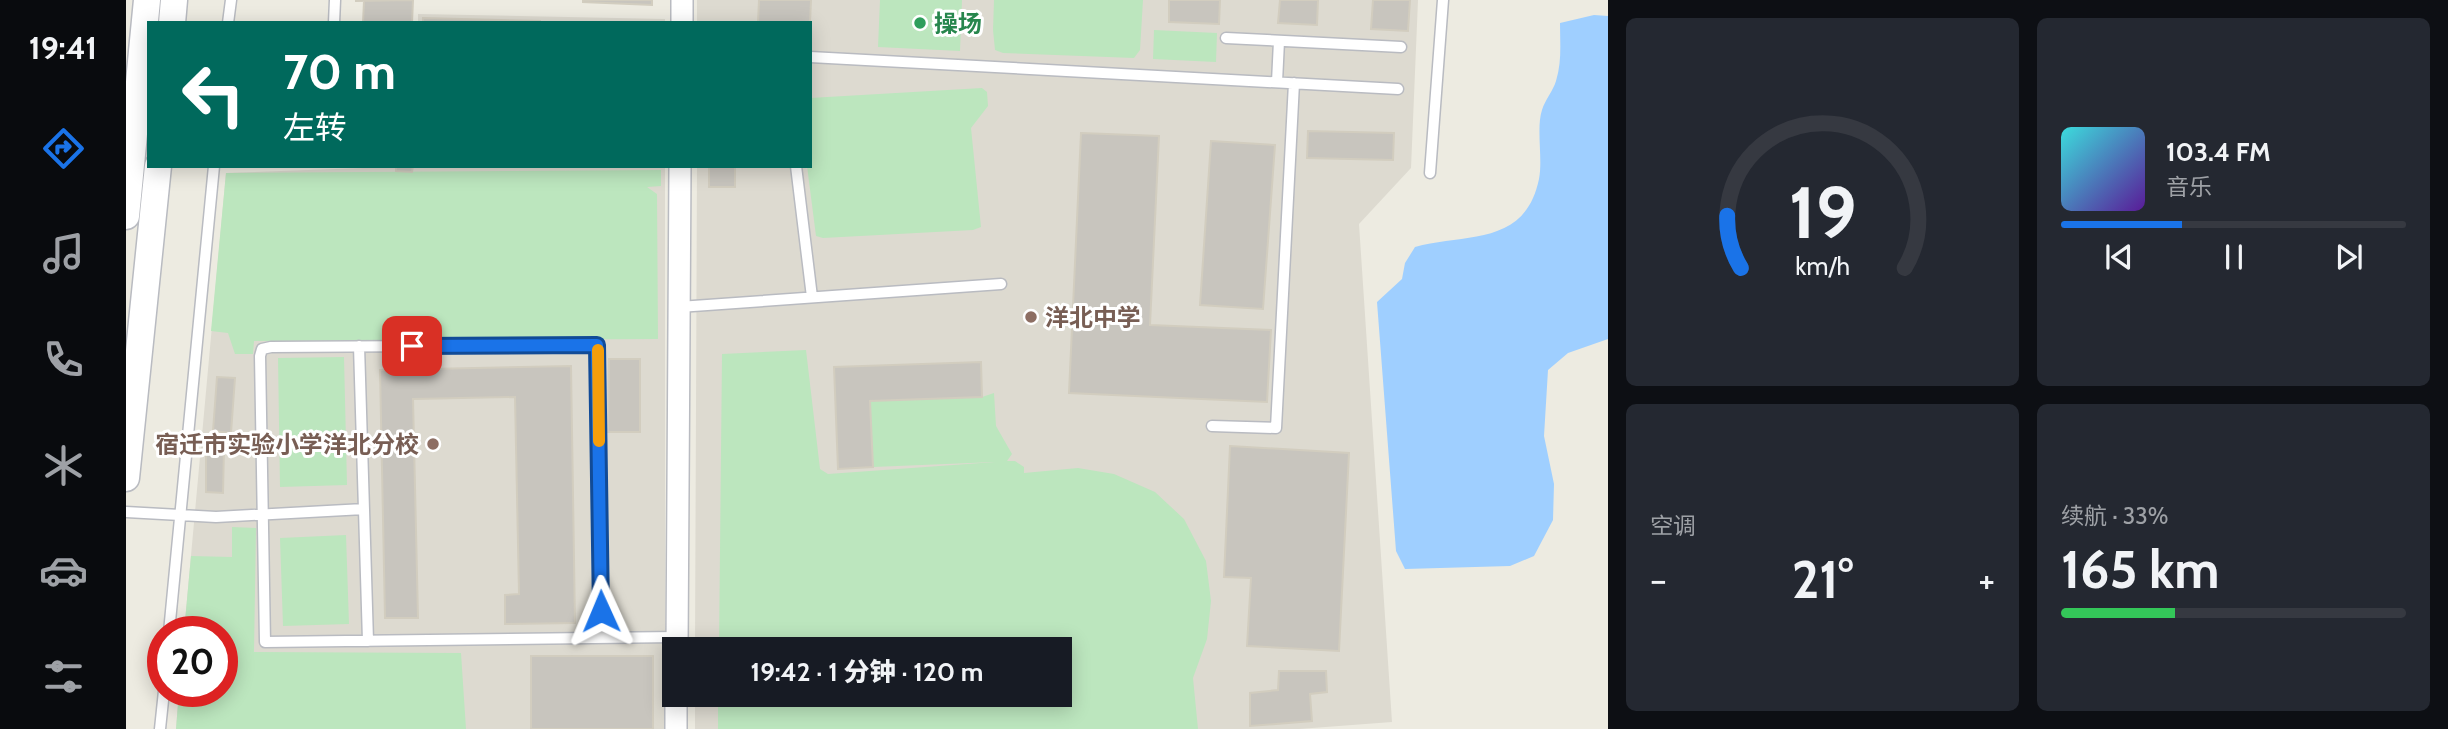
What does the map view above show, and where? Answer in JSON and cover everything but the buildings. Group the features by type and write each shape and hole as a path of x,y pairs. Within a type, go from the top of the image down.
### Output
{"street":[{"path":"126,216 147,0"},
{"path":"172,21 174,0"},
{"path":"681,21 682,0"},
{"path":"126,478 158,168"},
{"path":"677,637 681,168"},
{"path":"676,729 677,707"}],"lane":[{"path":"228,21 230,0"},
{"path":"334,21 335,0"},
{"path":"1430,173 1443,0"},
{"path":"1226,38 1401,47"},
{"path":"1277,82 1279,41"},
{"path":"812,57 1398,89"},
{"path":"1212,426 1276,428 1294,83"},
{"path":"171,616 215,168"},
{"path":"796,168 812,297"},
{"path":"680,307 1001,284"},
{"path":"602,638 597,345 271,346 262,349 265,642 602,638 662,642"},
{"path":"359,346 368,641"},
{"path":"126,512 181,516 263,515 364,509"},
{"path":"160,729 162,707"}],"shaded area":[{"name":"洋北中学","path":"697,0 1418,0 1411,168 1359,224 1392,722 1299,729 695,729 695,707 1072,707 1072,637 695,637 697,168 812,168 812,21 697,21"},
{"path":"418,14 665,19 665,21 418,21"},
{"name":"宿迁市实验小学洋北分校","path":"363,168 665,168 665,637 662,637 662,707 665,707 665,729 176,729 178,707 238,707 238,616 185,616 226,173"}],"green space":[{"name":"操场","path":"880,0 962,0 960,51 878,47"},
{"path":"994,0 1143,0 1140,50 1134,58 1003,53 995,50"},
{"path":"1154,30 1217,33 1216,62 1153,59"},
{"path":"982,88 987,92 988,106 971,128 981,227 973,230 823,238 816,236 807,168 812,168 812,98"},
{"path":"661,170 661,186 647,187 657,194 658,339 254,341 253,354 235,354 228,333 211,331 226,173"},
{"path":"806,350 820,469 828,474 995,462 873,467 870,401 982,397 994,393 996,426 1012,454 1007,461 1015,461 1024,467 1024,473 1078,468 1114,474 1155,492 1184,519 1206,561 1211,601 1207,639 1193,678 1198,729 718,729 718,707 1072,707 1072,637 719,637 722,354"},
{"path":"344,357 347,485 280,487 278,358"},
{"path":"232,527 256,528 254,652 461,653 466,729 176,729 178,707 238,707 238,616 185,616 191,556 232,557"},
{"path":"346,535 349,624 283,626 280,538"}],"water":[{"path":"1594,15 1608,16 1608,339 1568,353 1548,370 1544,436 1554,484 1553,520 1534,556 1510,566 1405,569 1396,551 1377,302 1402,279 1405,263 1415,247 1490,233 1507,227 1521,216 1532,201 1539,179 1540,117 1558,74 1560,23"}],"slow traffic":[{"path":"598,350 599,441"}],"place":[{"name":"操场","path":"920,23"},
{"name":"洋北中学","path":"1031,317"},
{"name":"宿迁市实验小学洋北分校","path":"433,444"}],"route":[{"path":"412,346 597,345 601,611"}]}
